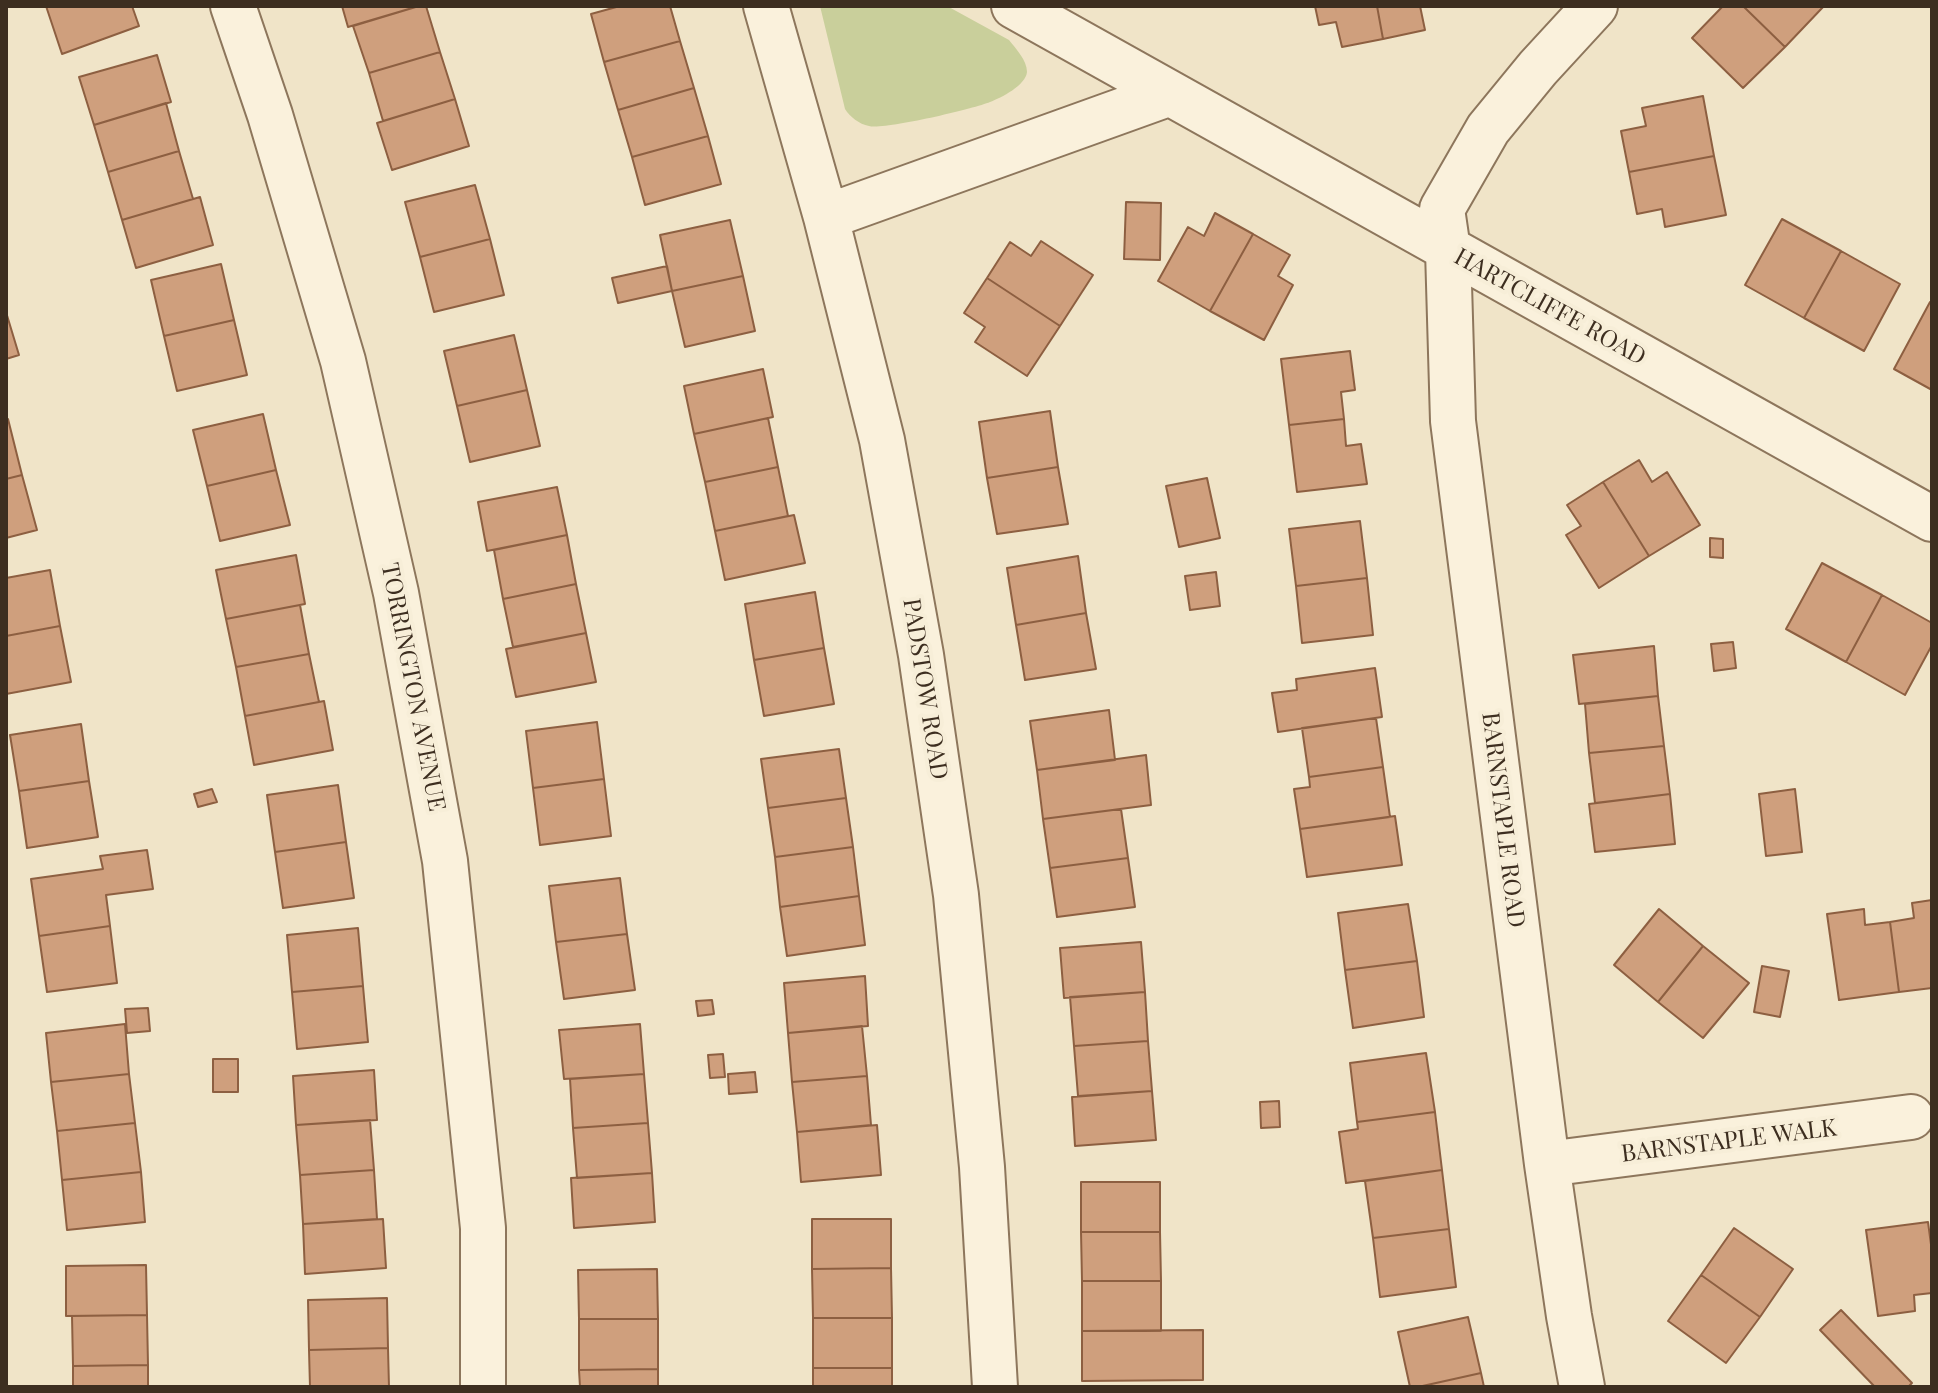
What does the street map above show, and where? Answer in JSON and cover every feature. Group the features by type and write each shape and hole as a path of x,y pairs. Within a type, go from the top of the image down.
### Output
{"street":[{"name":"TORRINGTON AVENUE","path":"233,6 270,115 343,361 396,593 443,846 483,1228 483,1387"},
{"name":"PADSTOW ROAD","path":"766,6 826,217 882,440 921,655 956,895 982,1167 995,1387"},
{"name":"BARNSTAPLE ROAD","path":"1582,1387 1547,1164 1453,421 1448,250 1442,209 1488,129 1595,6"},
{"name":"HARTCLIFFE ROAD","path":"1028,9 1168,94 1932,519"},
{"path":"826,217 1168,94"},
{"name":"BARNSTAPLE WALK","path":"1547,1164 1911,1117"}],"green space":[{"path":"820,6 947,6 1009,40 1025,63 1026,77 1006,94 981,105 909,122 865,125 845,109"}],"building":[{"path":"46,6 132,6 139,26 62,54"},
{"path":"342,6 419,6 348,27"},
{"path":"426,6 440,52 369,73 353,26"},
{"path":"620,6 670,6 680,41 604,62 591,14"},
{"path":"1315,6 1377,6 1383,39 1342,47 1336,22 1319,25"},
{"path":"1377,6 1420,6 1425,30 1383,39"},
{"path":"1723,6 1743,6 1785,47 1743,88 1692,38"},
{"path":"1743,6 1824,6 1785,47"},
{"path":"680,41 694,88 618,110 604,62"},
{"path":"440,52 455,99 383,121 369,73"},
{"path":"157,55 171,102 94,125 79,77"},
{"path":"694,88 708,136 632,157 618,110"},
{"path":"1703,96 1714,156 1629,172 1621,131 1646,126 1642,108"},
{"path":"455,99 469,146 392,170 377,123"},
{"path":"166,103 179,151 108,172 94,125"},
{"path":"708,136 721,184 645,205 632,157"},
{"path":"179,151 193,199 122,220 108,172"},
{"path":"1714,156 1726,215 1665,227 1662,209 1637,214 1629,172"},
{"path":"475,185 490,239 420,257 405,202"},
{"path":"200,197 213,245 136,268 122,220"},
{"path":"1126,202 1161,203 1160,260 1124,259"},
{"path":"1215,213 1253,234 1210,311 1158,281 1188,227 1204,236"},
{"path":"1782,219 1841,251 1804,318 1745,285"},
{"path":"730,220 743,276 672,291 660,235"},
{"path":"1253,234 1290,255 1278,276 1293,285 1264,340 1210,311"},
{"path":"490,239 504,295 434,312 420,257"},
{"path":"1041,241 1093,275 1060,326 987,278 1010,242 1031,256"},
{"path":"1841,251 1900,284 1864,351 1804,318"},
{"path":"221,264 234,320 164,336 151,280"},
{"path":"667,266 672,291 618,303 612,278"},
{"path":"743,276 755,331 685,347 672,291"},
{"path":"987,278 1060,326 1027,376 975,342 985,327 964,313"},
{"path":"1932,303 1932,390 1894,369"},
{"path":"6,312 19,355 6,359"},
{"path":"234,320 247,375 177,391 164,336"},
{"path":"514,335 527,390 457,406 444,351"},
{"path":"1350,351 1355,390 1341,392 1344,419 1289,425 1281,359"},
{"path":"763,369 773,417 694,434 684,386"},
{"path":"527,390 540,446 470,462 457,406"},
{"path":"1050,411 1058,467 987,478 979,422"},
{"path":"263,414 276,470 207,486 193,430"},
{"path":"768,418 778,467 705,482 694,434"},
{"path":"1344,419 1346,446 1361,444 1367,484 1297,492 1289,425"},
{"path":"6,420 22,475 6,479"},
{"path":"1639,460 1652,482 1667,472 1700,525 1649,556 1603,482"},
{"path":"778,467 788,516 715,531 705,482"},
{"path":"1058,467 1068,524 997,534 987,478"},
{"path":"276,470 290,525 220,541 207,486"},
{"path":"22,475 37,530 6,538 6,479"},
{"path":"1207,478 1220,538 1179,547 1166,486"},
{"path":"1603,482 1649,556 1599,588 1566,535 1581,526 1567,505"},
{"path":"557,487 567,535 487,551 478,502"},
{"path":"794,515 805,563 725,580 715,531"},
{"path":"1360,521 1367,578 1296,586 1289,529"},
{"path":"567,535 576,584 503,599 494,550"},
{"path":"1710,538 1723,539 1723,558 1710,557"},
{"path":"296,555 305,604 226,619 216,570"},
{"path":"1078,556 1086,613 1016,625 1007,568"},
{"path":"1822,563 1882,595 1846,662 1786,629"},
{"path":"50,570 60,626 6,636 6,578"},
{"path":"1216,572 1220,606 1190,610 1185,576"},
{"path":"1367,578 1373,635 1302,643 1296,586"},
{"path":"576,584 586,633 513,647 503,599"},
{"path":"815,592 824,648 754,660 745,604"},
{"path":"1882,595 1932,623 1932,645 1905,695 1846,662"},
{"path":"300,605 309,654 236,667 226,619"},
{"path":"1086,613 1096,669 1025,680 1016,625"},
{"path":"60,626 71,682 6,694 6,636"},
{"path":"586,633 596,682 516,697 506,649"},
{"path":"1733,642 1736,668 1714,671 1711,644"},
{"path":"1654,646 1658,696 1579,704 1573,655"},
{"path":"824,648 834,704 764,716 754,660"},
{"path":"309,654 319,702 245,716 236,667"},
{"path":"1375,668 1382,717 1278,732 1272,693 1297,690 1296,679"},
{"path":"1658,696 1664,746 1589,753 1585,704"},
{"path":"324,701 333,750 254,765 245,716"},
{"path":"1109,710 1115,760 1037,770 1030,721"},
{"path":"1376,718 1383,767 1309,777 1302,728"},
{"path":"597,722 604,779 533,788 526,731"},
{"path":"81,724 89,781 19,791 10,735"},
{"path":"1664,746 1670,794 1595,803 1589,753"},
{"path":"839,749 846,798 768,808 761,759"},
{"path":"1146,755 1151,805 1043,819 1037,770"},
{"path":"1383,767 1390,817 1300,829 1294,789 1310,787 1309,777"},
{"path":"604,779 611,836 540,845 533,788"},
{"path":"89,781 98,837 27,848 19,791"},
{"path":"338,785 346,842 275,852 267,795"},
{"path":"212,789 217,802 198,807 194,794"},
{"path":"1795,789 1802,852 1766,856 1759,794"},
{"path":"1670,794 1675,844 1595,852 1589,804"},
{"path":"846,798 853,847 775,857 768,808"},
{"path":"1121,809 1128,858 1050,868 1043,819"},
{"path":"1395,816 1402,865 1307,877 1300,829"},
{"path":"346,842 354,898 283,908 275,852"},
{"path":"853,847 859,896 780,907 775,857"},
{"path":"147,850 153,889 106,895 110,926 39,936 31,879 103,869 100,856"},
{"path":"1128,858 1135,907 1057,917 1050,868"},
{"path":"620,878 627,934 556,942 549,886"},
{"path":"859,896 865,945 787,956 780,907"},
{"path":"1932,900 1932,988 1899,992 1890,922 1914,918 1912,903"},
{"path":"1408,904 1417,961 1345,970 1338,913"},
{"path":"1659,909 1703,946 1658,1002 1614,965"},
{"path":"1864,909 1865,925 1890,922 1899,992 1839,1000 1827,914"},
{"path":"110,926 117,983 47,992 39,936"},
{"path":"358,928 363,986 292,992 287,935"},
{"path":"627,934 635,990 564,999 556,942"},
{"path":"1141,942 1145,992 1064,998 1060,948"},
{"path":"1703,946 1749,983 1703,1038 1658,1002"},
{"path":"1417,961 1424,1017 1353,1028 1345,970"},
{"path":"1762,966 1789,971 1780,1017 1754,1012"},
{"path":"865,976 868,1026 788,1033 784,983"},
{"path":"363,986 368,1042 297,1049 292,992"},
{"path":"1145,992 1148,1041 1074,1046 1070,997"},
{"path":"712,1000 714,1014 698,1016 696,1001"},
{"path":"148,1008 150,1031 127,1033 125,1009"},
{"path":"125,1024 129,1074 51,1082 46,1033"},
{"path":"640,1024 644,1074 564,1079 559,1030"},
{"path":"862,1026 867,1076 792,1082 788,1033"},
{"path":"1148,1041 1152,1091 1078,1096 1074,1046"},
{"path":"1426,1053 1435,1112 1357,1122 1350,1063"},
{"path":"723,1054 725,1077 710,1078 708,1055"},
{"path":"213,1059 238,1059 238,1092 213,1092"},
{"path":"374,1070 377,1120 296,1125 293,1076"},
{"path":"755,1072 757,1092 729,1094 728,1074"},
{"path":"129,1074 135,1123 57,1131 51,1082"},
{"path":"644,1074 648,1123 573,1128 570,1079"},
{"path":"867,1076 871,1125 797,1132 792,1082"},
{"path":"1152,1091 1156,1140 1075,1146 1072,1097"},
{"path":"1279,1101 1280,1127 1261,1128 1260,1102"},
{"path":"1435,1112 1442,1170 1346,1183 1339,1132 1358,1129 1357,1122"},
{"path":"370,1120 374,1170 300,1175 296,1125"},
{"path":"135,1123 141,1172 62,1180 57,1131"},
{"path":"648,1123 652,1173 577,1178 573,1128"},
{"path":"877,1125 881,1175 801,1182 797,1132"},
{"path":"374,1170 377,1219 303,1224 300,1175"},
{"path":"1442,1170 1449,1229 1373,1238 1365,1181"},
{"path":"141,1172 145,1222 67,1230 62,1180"},
{"path":"652,1173 655,1222 574,1228 571,1178"},
{"path":"1081,1182 1160,1182 1160,1232 1081,1232"},
{"path":"383,1219 386,1268 305,1274 303,1224"},
{"path":"812,1219 891,1219 891,1268 812,1269"},
{"path":"1928,1222 1932,1293 1914,1295 1915,1311 1878,1316 1866,1230"},
{"path":"1734,1228 1793,1269 1760,1317 1701,1275"},
{"path":"1449,1229 1456,1287 1380,1297 1373,1238"},
{"path":"1081,1232 1160,1232 1161,1281 1082,1281"},
{"path":"146,1265 147,1315 66,1316 66,1266"},
{"path":"891,1268 892,1318 813,1318 812,1269"},
{"path":"657,1269 658,1319 579,1319 578,1270"},
{"path":"1701,1275 1760,1317 1726,1363 1668,1321"},
{"path":"1082,1281 1161,1281 1161,1331 1082,1331"},
{"path":"387,1298 388,1348 309,1350 308,1300"},
{"path":"1841,1310 1912,1383 1908,1387 1875,1387 1820,1330"},
{"path":"147,1315 148,1365 73,1366 72,1316"},
{"path":"1468,1317 1481,1373 1410,1387 1398,1332"},
{"path":"813,1318 892,1318 892,1368 813,1368"},
{"path":"579,1319 658,1319 658,1369 579,1370"},
{"path":"1203,1330 1203,1380 1082,1381 1082,1331"},
{"path":"388,1348 389,1387 310,1387 309,1350"},
{"path":"148,1365 148,1387 73,1387 73,1366"},
{"path":"813,1368 892,1368 892,1387 813,1387"},
{"path":"658,1369 658,1387 580,1387 579,1370"},
{"path":"1481,1373 1484,1387 1418,1387"}]}
